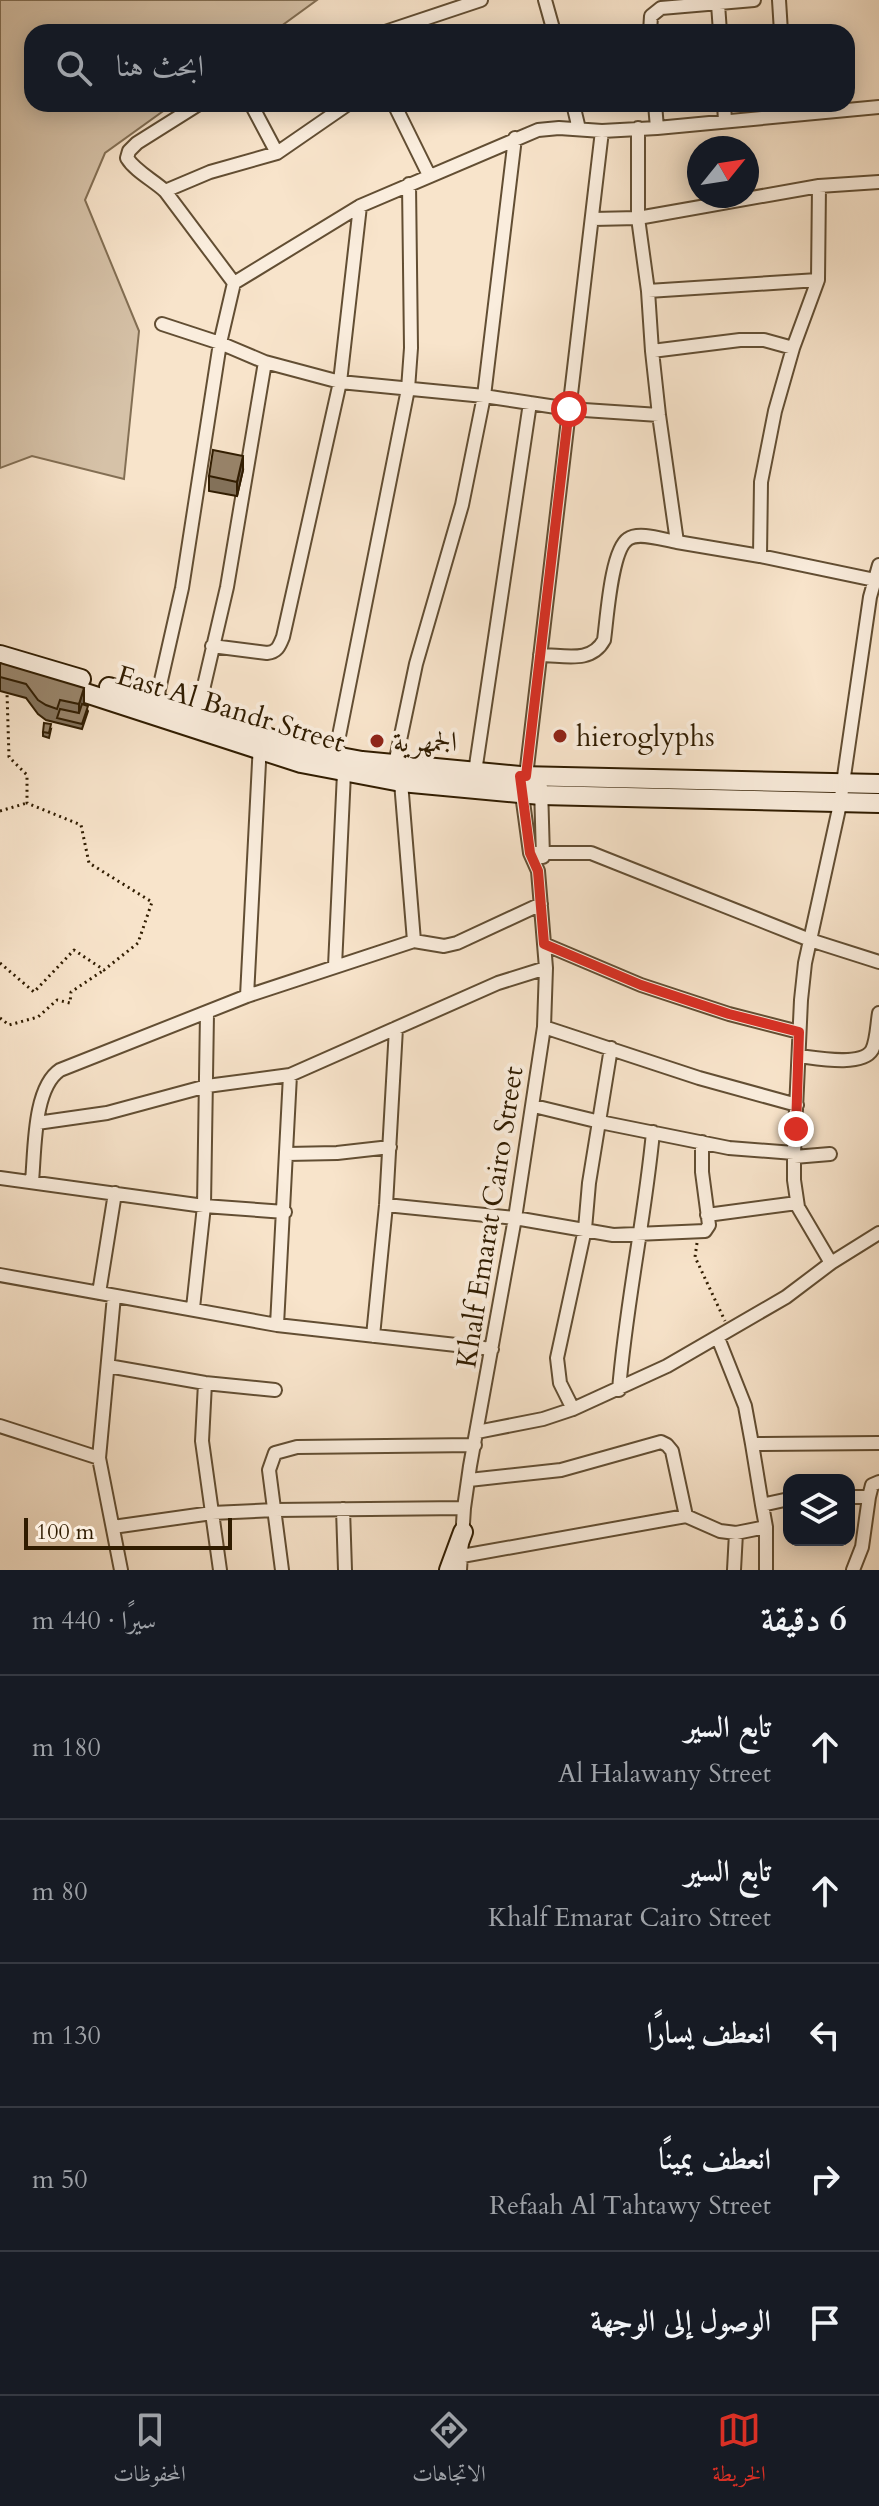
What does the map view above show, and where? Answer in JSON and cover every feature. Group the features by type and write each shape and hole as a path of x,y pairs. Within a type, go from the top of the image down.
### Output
{"main road":[{"name":"East Al Bandr Street","path":"0,655 260,742 401,782 879,784"},
{"name":"East Al Bandr Street","path":"0,669 154,707"},
{"name":"East Al Bandr Street","path":"339,764 395,764 475,772 530,783 840,804 879,803"},
{"path":"449,1570 463,1532"}],"street":[{"path":"406,24 457,4 481,0"},
{"path":"545,0 552,24"},
{"path":"650,24 651,16 661,8 754,0"},
{"path":"779,0 780,24"},
{"path":"718,4 719,24"},
{"path":"855,108 879,107"},
{"path":"186,112 137,143 127,158 165,191 234,283"},
{"path":"255,112 277,153"},
{"path":"165,191 210,172 277,153 336,112"},
{"path":"398,112 429,175"},
{"path":"575,112 579,129"},
{"path":"656,112 657,128"},
{"path":"724,112 725,121"},
{"path":"154,707 182,588 220,343 234,283 360,206 538,130 657,128 775,112"},
{"path":"638,128 638,218 659,415 677,542"},
{"path":"530,783 540,655 602,131"},
{"path":"395,764 416,664 462,505 484,396 515,138"},
{"path":"593,219 638,218 819,186 879,182"},
{"path":"335,966 339,764 408,389 411,348 409,184"},
{"path":"760,556 761,482 775,411 793,348 818,280 819,186"},
{"path":"212,646 257,653 274,652 279,647 300,568 340,382 360,206"},
{"path":"648,291 818,280"},
{"path":"162,324 265,362 340,382 484,396 569,409 659,415"},
{"path":"652,351 740,340 764,340 793,348"},
{"path":"196,721 227,587 265,362"},
{"path":"475,772 530,403"},
{"path":"540,655 589,656 598,650 604,640 618,551 627,539 638,536 760,556 877,581"},
{"path":"831,1263 797,1203 794,1155 799,1032 803,975 840,804 879,565"},
{"path":"247,996 260,742"},
{"path":"401,782 414,941"},
{"name":"Khalf Emarat Cairo Street","path":"461,1563 464,1508 534,1106 544,1027 546,968 530,783"},
{"name":"Khalf Emarat Cairo Street","path":"530,783 537,852"},
{"path":"537,852 591,853 810,940 879,962"},
{"path":"32,1181 37,1123 45,1087 51,1076 60,1070 247,996 335,966 414,941 444,946 457,943 541,904"},
{"path":"544,944 641,985 729,1014 799,1032"},
{"path":"37,1123 107,1113 207,1086 290,1075 498,983 546,968"},
{"path":"193,1308 204,1206 207,1013"},
{"path":"799,1056 855,1061 866,1058 873,1048 879,1013"},
{"path":"544,1027 699,1078 797,1105"},
{"path":"373,1336 386,1205 396,1028"},
{"path":"573,1409 560,1383 557,1358 585,1229 589,1183 611,1048"},
{"path":"277,1325 290,1075"},
{"path":"534,1106 729,1148 794,1155 830,1154"},
{"path":"619,1390 624,1331 641,1235 653,1132"},
{"path":"386,1205 515,1218 613,1235 698,1231 708,1229 702,1142"},
{"path":"287,1154 390,1147"},
{"path":"0,1178 204,1206 285,1212"},
{"path":"99,1293 115,1193"},
{"path":"707,1215 797,1203"},
{"path":"282,1570 269,1470 275,1453 297,1447 476,1438 573,1409 619,1390 724,1335 879,1233"},
{"path":"0,1275 277,1325 492,1349"},
{"path":"114,1296 99,1458 121,1570"},
{"path":"724,1335 745,1406 752,1444 766,1527 766,1570"},
{"path":"108,1366 205,1383 275,1390"},
{"path":"205,1383 202,1441 220,1570"},
{"path":"0,1426 99,1458"},
{"path":"469,1480 561,1470 661,1442 672,1451 686,1516"},
{"path":"752,1444 879,1443"},
{"path":"853,1570 862,1547 872,1485 879,1482"},
{"path":"855,1497 869,1497"},
{"path":"762,1505 783,1500"},
{"path":"113,1527 212,1513 464,1508"},
{"path":"343,1509 345,1570"},
{"path":"461,1563 686,1516 696,1518 712,1529 736,1533 766,1527"},
{"path":"734,1570 736,1533"}],"path":[{"path":"7,693 9,757 27,775 27,803"},
{"path":"0,811 27,803 81,825 89,863 152,902 138,943 71,992 70,1003 57,1000 38,1017 9,1025 0,1018"},
{"path":"0,963 34,992 74,950 104,970"},
{"path":"698,1231 695,1257 724,1335"}],"shaded area":[{"path":"0,0 317,0 284,24 24,24 24,112 162,112 105,153 85,200 139,331 124,479 32,456 0,468"}],"building":[{"path":"213,450 243,456 237,482 209,476"},
{"path":"0,663 84,688 79,704 60,700 57,709 46,705 26,684 0,677"},
{"path":"82,704 88,706 82,724 57,718 60,709 79,713"},
{"path":"44,723 51,724 49,733 43,732"}],"place":[{"name":"hieroglyphs","path":"560,736"},
{"name":"الجمهرية","path":"377,741"}],"route":[{"path":"569,409 526,776 520,776 530,853 538,871 544,944 641,985 729,1014 799,1032 796,1129"}]}
